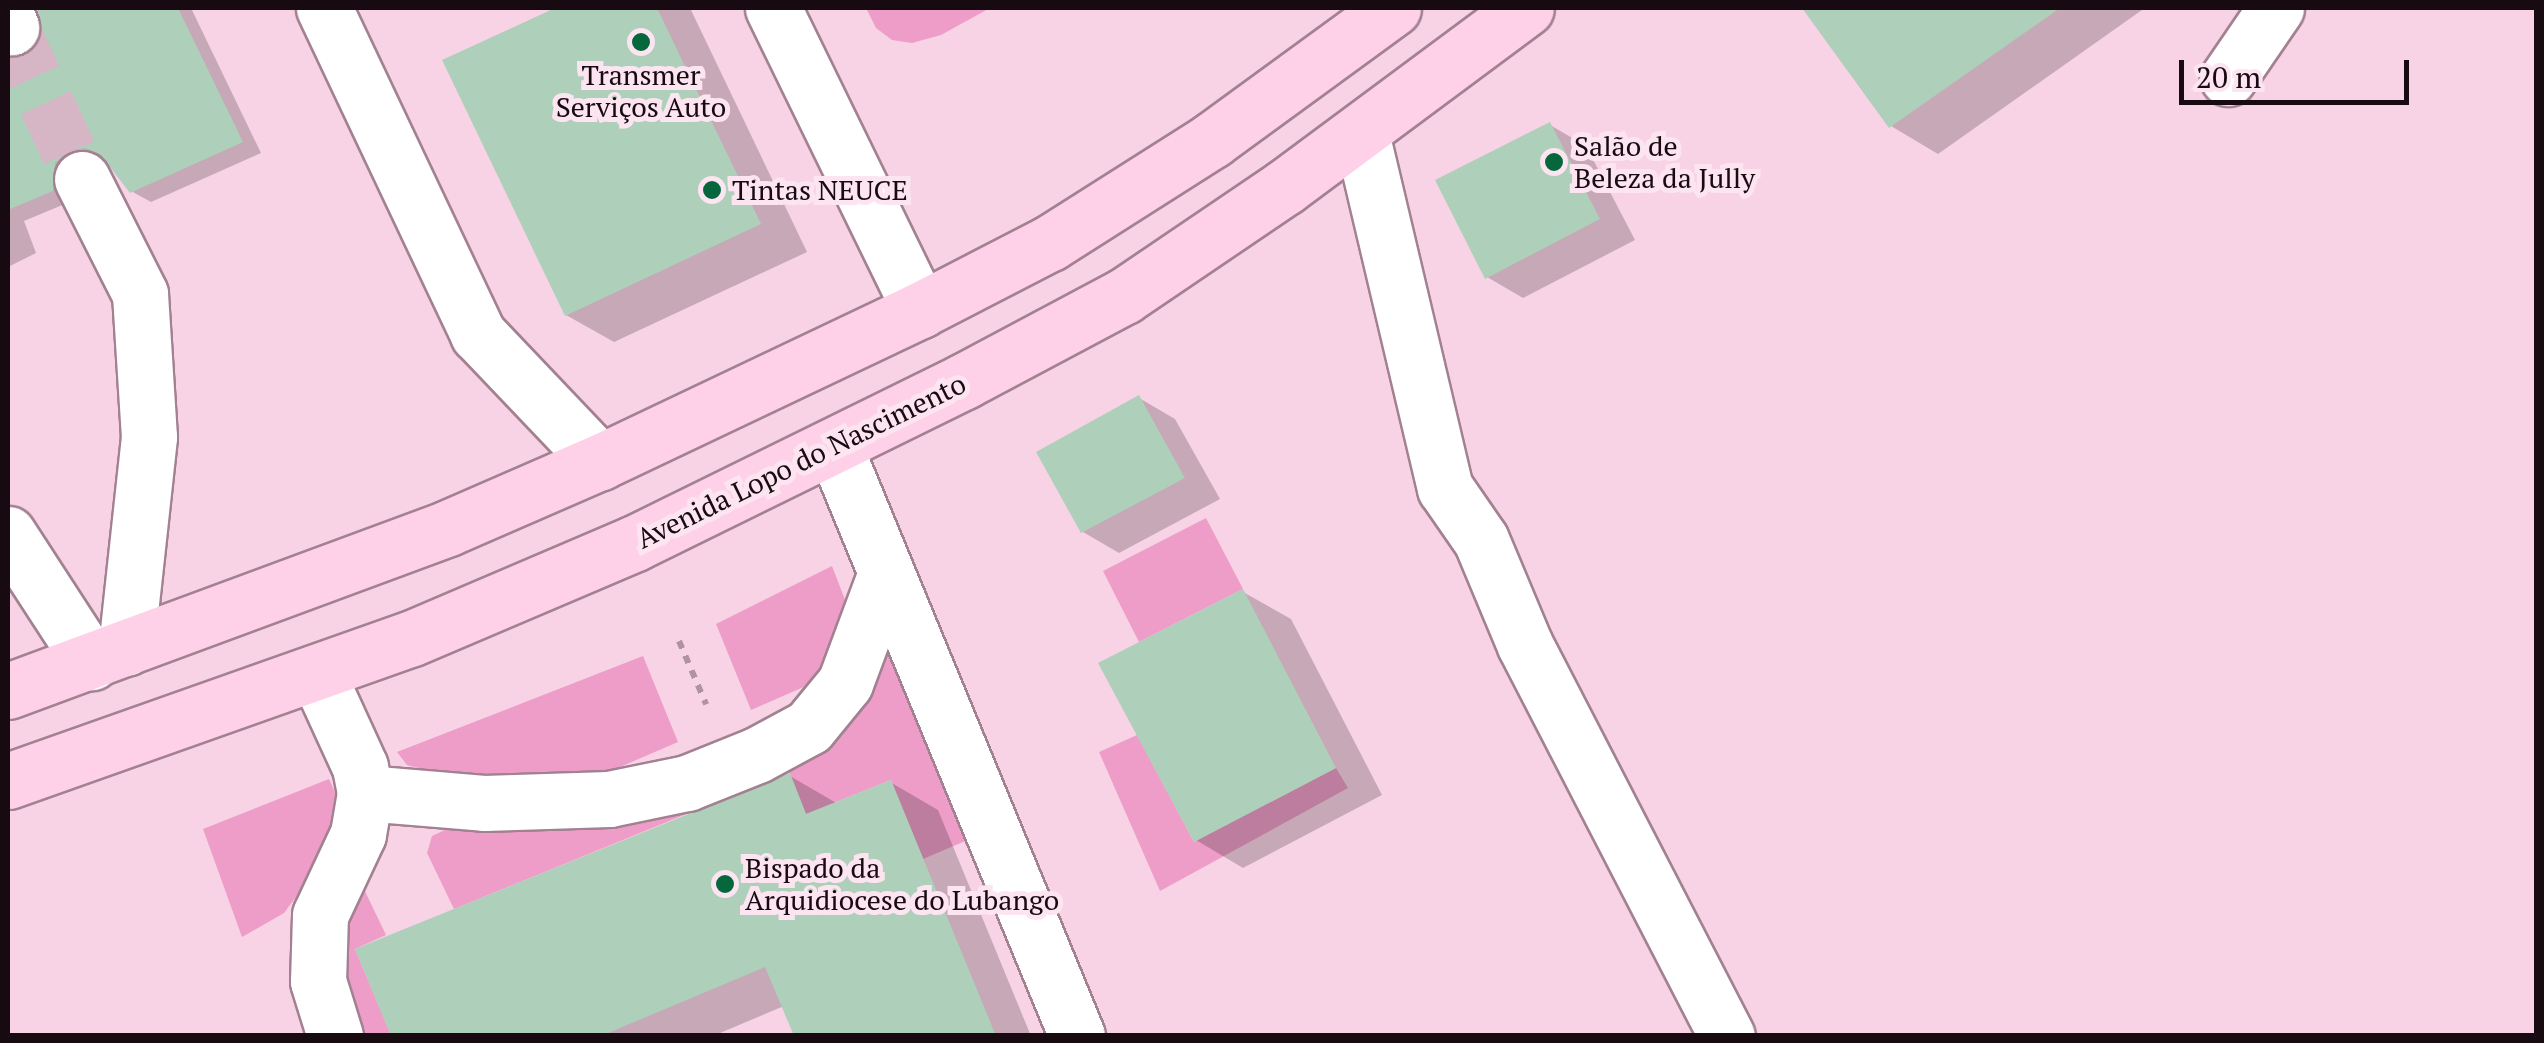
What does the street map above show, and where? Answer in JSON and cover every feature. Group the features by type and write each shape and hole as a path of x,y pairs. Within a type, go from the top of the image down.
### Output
{"main road":[{"path":"8,691 448,528 600,462 920,310 1050,243 1180,161 1393,8"},
{"name":"Avenida Lopo do Nascimento","path":"8,782 410,640 636,543 834,446 1124,296 1360,132 1526,8"}],"street":[{"path":"324,8 478,334 600,462"},
{"path":"773,8 920,310"},
{"path":"2228,78 2276,8"},
{"path":"1360,132 1445,488 1481,540 1524,645 1727,1036"},
{"path":"82,179 140,294 149,437 109,655"},
{"path":"834,446 1077,1036"},
{"path":"8,534 109,655"},
{"path":"365,794 484,803 608,798 687,782 758,755 809,728 845,682 886,573"},
{"path":"317,673 360,768 365,794 358,834 320,916 318,980 335,1036"}],"path":[{"path":"678,641 708,710"}],"shaded area":[{"path":"866,8 990,8 941,35 912,43 892,40 876,28"},
{"path":"1206,518 1243,589 1139,642 1103,571"},
{"path":"832,566 847,605 815,682 751,710 716,624"},
{"path":"889,649 970,839 923,859 891,780 806,814 789,772 454,909 427,853 432,836 449,828 607,824 791,765 842,736 868,695"},
{"path":"643,656 678,742 613,770 562,776 453,777 407,765 397,752"},
{"path":"1137,735 1194,842 1336,768 1348,788 1160,891 1099,752"},
{"path":"329,779 337,797 332,827 313,874 284,913 242,937 203,829"},
{"path":"361,883 386,935 355,949 391,1035 363,1035 346,985 341,909"}],"building":[{"path":"37,8 178,8 243,142 130,193 100,154 85,148 69,151 55,163 53,191 8,210 8,58 23,56 36,46 42,31"},
{"path":"555,8 657,8 761,224 565,316 442,60"},
{"path":"1802,8 2060,8 1889,128"},
{"path":"1550,122 1600,219 1485,279 1435,180"},
{"path":"1139,395 1185,478 1081,533 1036,452"},
{"path":"1243,589 1336,768 1194,842 1098,663"},
{"name":"Bispado da Arquidiocese do Lubango","path":"790,773 806,814 891,780 996,1036 794,1036 765,967 601,1036 391,1036 355,949"}],"tunnel":[{"path":"11,27 82,179"}],"place":[{"name":"Transmer Serviços Auto","path":"641,42"},
{"name":"Salão de Beleza da Jully","path":"1554,162"},
{"name":"Tintas NEUCE","path":"712,190"},
{"name":"Bispado da Arquidiocese do Lubango","path":"725,884"}]}
